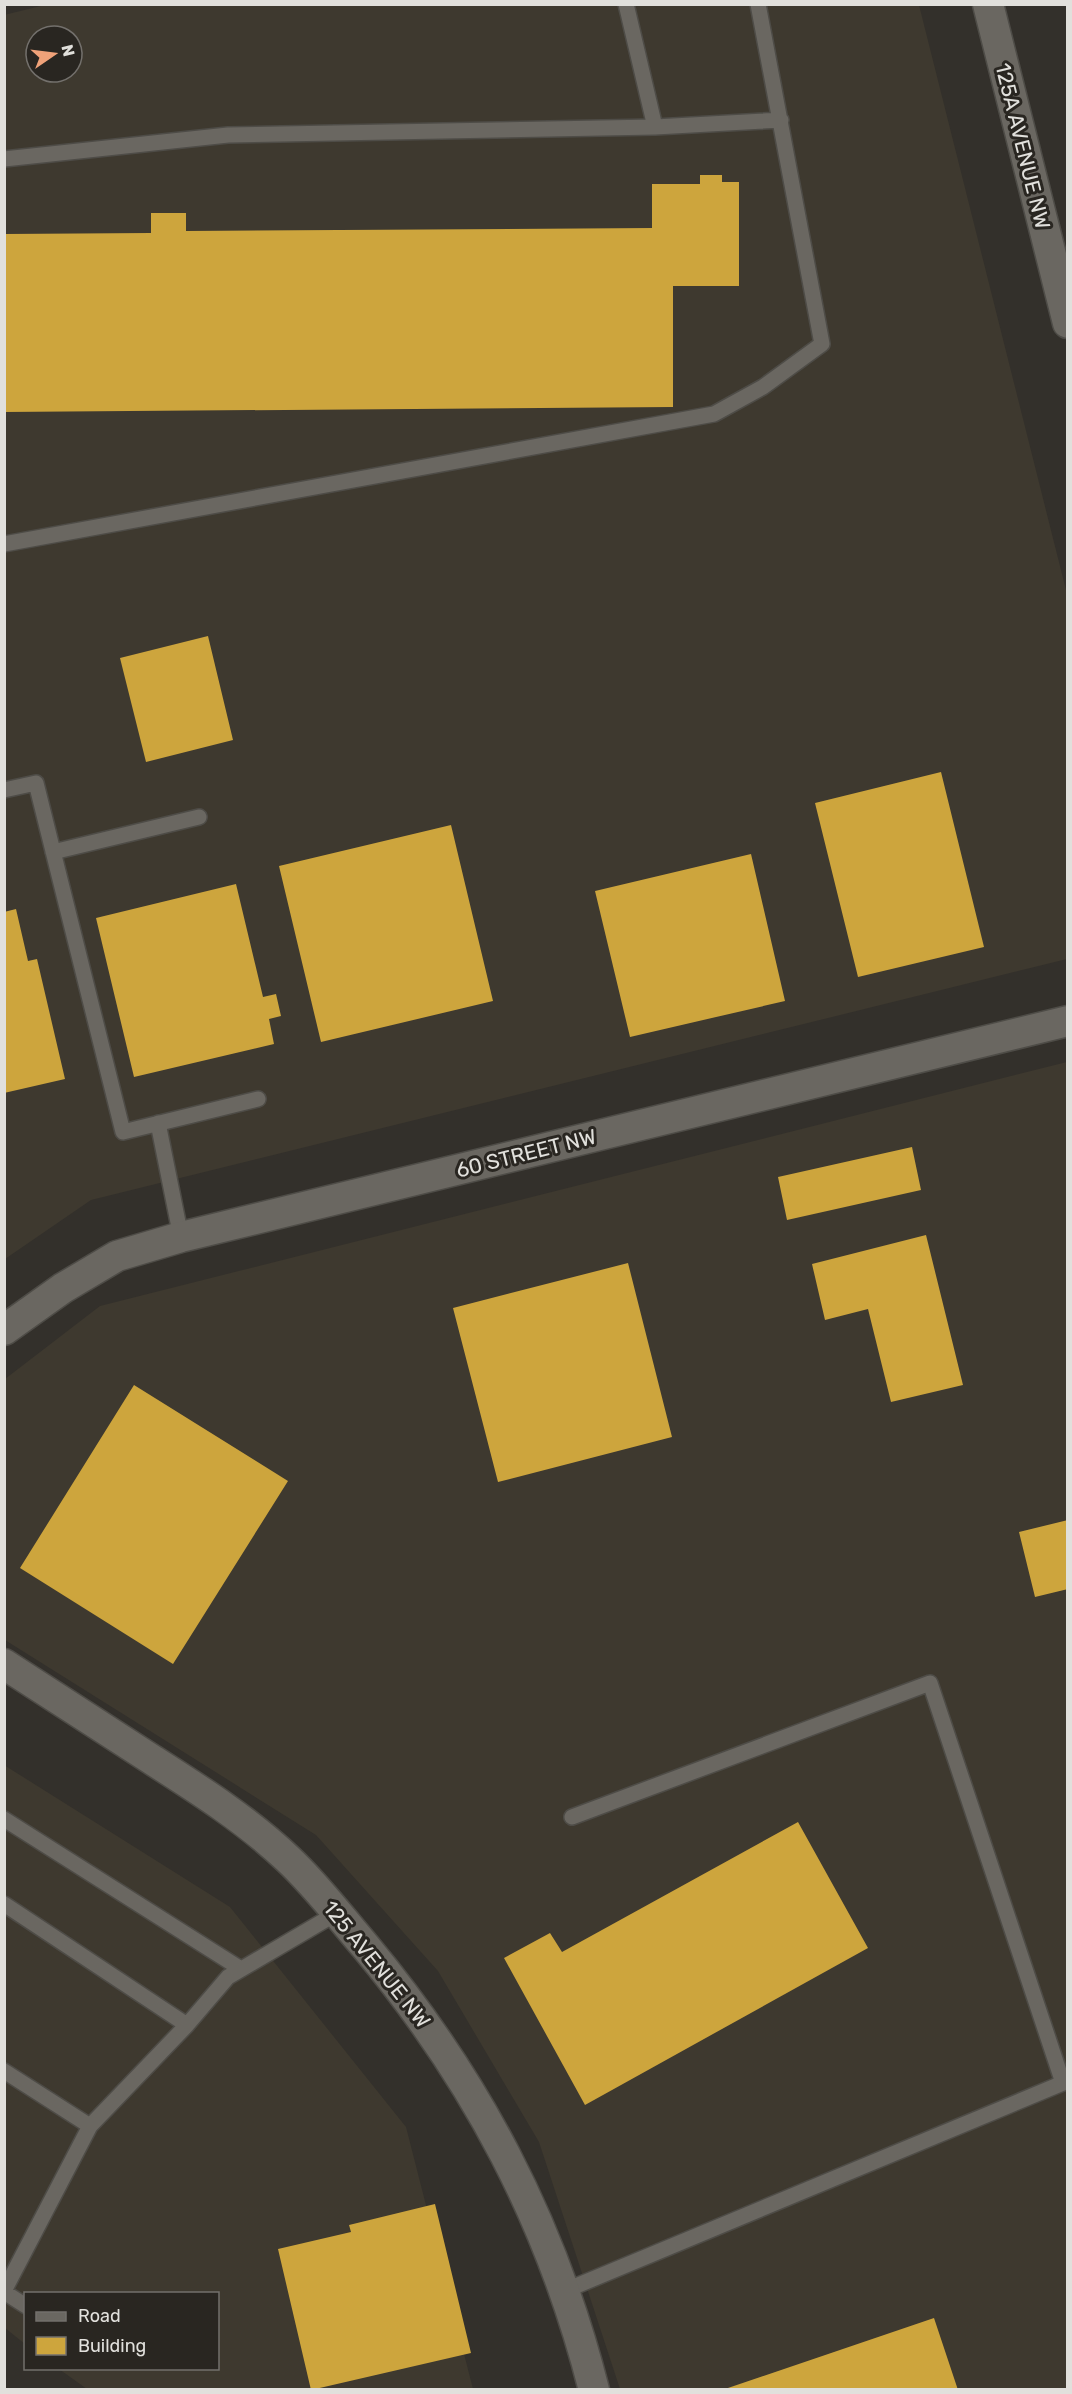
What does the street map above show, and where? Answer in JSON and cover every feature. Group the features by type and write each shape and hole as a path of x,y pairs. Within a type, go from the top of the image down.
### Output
{"street":[{"name":"125A AVENUE NW","path":"988,4 1068,323"},
{"name":"60 STREET NW","path":"4,1330 63,1288 117,1256 181,1237 1068,1021"},
{"name":"125 AVENUE NW","path":"4,1664 209,1797 288,1858 403,1992 441,2045 489,2122 529,2201 581,2339 594,2390"}],"lane":[{"path":"626,4 655,127"},
{"path":"4,544 714,414 763,387 822,344 758,4"},
{"path":"4,159 228,135 655,127 781,120"},
{"path":"4,790 36,783 123,1132 258,1099"},
{"path":"53,852 200,817"},
{"path":"158,1123 181,1237"},
{"path":"564,2291 1063,2083 930,1683 572,1817"},
{"path":"4,1819 241,1970"},
{"path":"4,1904 187,2025"},
{"path":"24,2305 4,2291 90,2126 187,2025 228,1977 337,1913"},
{"path":"4,2071 90,2126"}],"shaded area":[{"path":"49,4 919,5 1067,594 1067,959 91,1200 5,1259 4,15"},
{"path":"1067,1062 1067,2389 620,2389 539,2142 438,1971 316,1835 5,1640 5,1379 100,1306"},
{"path":"4,1765 230,1907 406,2127 473,2389 87,2389 60,2370 219,2370 219,2292 24,2292 24,2343 5,2328"}],"building":[{"path":"700,175 722,175 722,182 739,182 739,286 673,286 673,407 4,412 4,234 151,233 151,213 186,213 186,231 652,228 652,184 700,184"},
{"path":"208,636 233,740 146,762 120,658"},
{"path":"941,772 984,947 858,977 815,803"},
{"path":"451,825 493,1001 321,1042 279,866"},
{"path":"751,854 785,1001 630,1037 595,891"},
{"path":"236,884 263,997 276,994 281,1016 269,1019 274,1044 134,1077 96,918"},
{"path":"16,909 28,961 37,959 65,1079 4,1093 4,912"},
{"path":"912,1147 921,1190 787,1220 778,1177"},
{"path":"926,1235 963,1385 891,1402 868,1309 825,1320 812,1264"},
{"path":"628,1263 672,1437 498,1482 453,1308"},
{"path":"134,1385 288,1481 173,1664 20,1568"},
{"path":"1068,1520 1068,1589 1035,1597 1019,1532"},
{"path":"798,1822 868,1948 585,2105 504,1958 550,1933 562,1952"},
{"path":"435,2204 471,2353 311,2390 278,2249 351,2232 349,2225"},
{"path":"934,2318 958,2390 725,2390 725,2389"}]}
